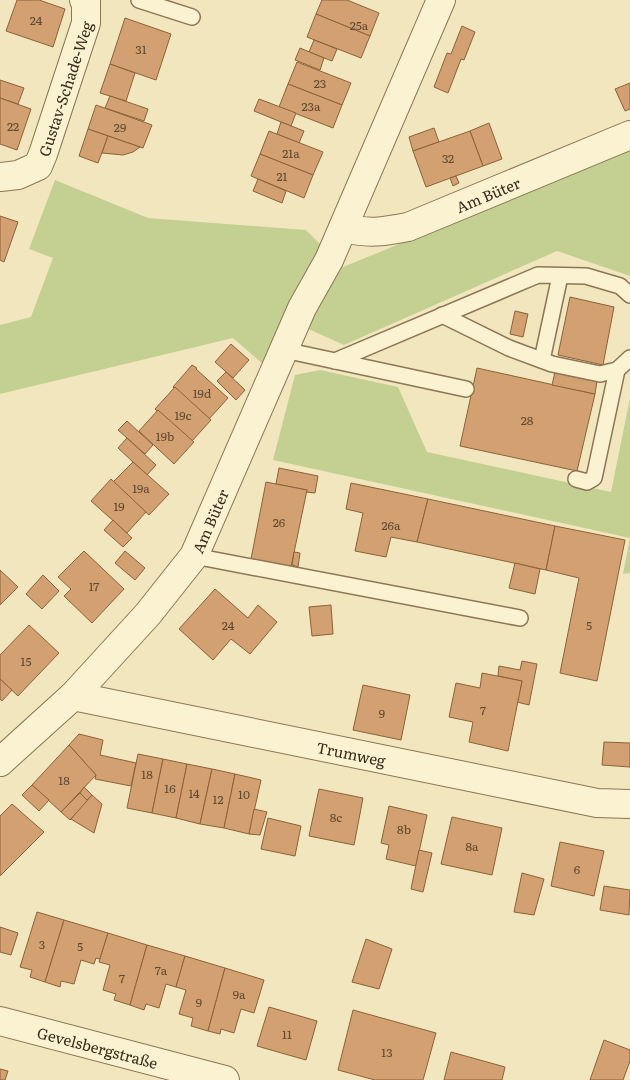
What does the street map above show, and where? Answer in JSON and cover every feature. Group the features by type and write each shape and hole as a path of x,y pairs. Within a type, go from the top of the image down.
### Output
{"street":[{"name":"Gustav-Schade-Weg","path":"0,177 18,175 38,166 86,23 86,2 84,0"},
{"name":"Am Büter","path":"0,762 73,696 148,614 194,556 304,305 329,260 441,0"},
{"name":"Am Büter","path":"343,228 363,232 381,232 408,227 630,135"},
{"name":"Trumweg","path":"73,696 588,801 630,804"},
{"name":"Gevelsbergstraße","path":"0,1022 225,1080"}],"lane":[{"path":"139,0 192,17"},
{"path":"335,361 538,275 586,276 620,286 630,295"},
{"path":"542,360 560,276"},
{"path":"442,316 509,348 552,364 600,374 617,370 630,358"},
{"path":"284,350 466,388"},
{"path":"576,480 587,482 594,478 617,370"},
{"path":"194,556 520,618"}],"green space":[{"path":"630,150 630,276 557,251 344,345 286,319 263,364 233,338 0,394 0,325 31,317 53,258 29,249 55,180 148,218 306,230 343,267"},
{"path":"320,370 398,387 427,452 611,492 630,398 630,538 273,460 295,375"},
{"path":"630,538 630,573 623,574"}],"building":[{"path":"17,0 39,0 65,9 53,47 6,31"},
{"path":"322,0 347,0 379,13 370,36 316,14"},
{"path":"316,14 370,36 361,58 307,37"},
{"path":"125,18 171,34 156,80 110,64"},
{"path":"462,26 475,32 464,60 461,59 448,93 434,87 447,53 451,54"},
{"path":"314,40 337,49 332,61 309,52"},
{"path":"300,48 324,58 320,70 295,60"},
{"path":"297,62 351,83 342,105 288,84"},
{"path":"110,64 135,73 126,101 100,93"},
{"path":"0,80 24,88 18,104 0,98"},
{"path":"630,83 630,109 625,111 615,89"},
{"path":"288,84 342,105 333,128 279,107"},
{"path":"110,96 148,109 144,121 105,108"},
{"path":"0,98 31,109 17,150 0,144"},
{"path":"259,99 296,113 291,126 254,111"},
{"path":"96,105 152,125 143,148 88,129"},
{"path":"281,122 304,131 299,143 277,134"},
{"path":"489,123 502,159 483,166 470,131"},
{"path":"434,128 439,142 413,151 409,137"},
{"path":"88,129 108,136 98,163 79,156"},
{"path":"269,131 323,152 313,175 260,154"},
{"path":"470,131 483,166 426,187 413,151"},
{"path":"108,136 140,147 133,152 123,155 102,153"},
{"path":"260,154 313,175 304,198 251,176"},
{"path":"456,176 459,183 453,186 450,178"},
{"path":"258,179 286,191 282,203 253,191"},
{"path":"0,216 18,222 4,262 0,260"},
{"path":"570,297 614,307 603,365 558,355"},
{"path":"515,311 528,314 523,337 510,334"},
{"path":"231,344 249,360 233,378 215,362"},
{"path":"192,365 228,398 209,419 173,387"},
{"path":"477,368 595,394 577,471 460,446"},
{"path":"226,372 245,390 236,400 217,381"},
{"path":"555,372 597,381 595,394 552,385"},
{"path":"175,387 211,420 192,441 155,409"},
{"path":"158,410 194,442 174,464 139,431"},
{"path":"127,421 153,445 145,454 118,430"},
{"path":"127,438 156,465 147,475 118,448"},
{"path":"133,462 169,494 149,515 113,482"},
{"path":"279,468 318,476 315,493 276,484"},
{"path":"111,479 146,512 127,533 91,501"},
{"path":"266,482 307,490 291,567 251,559"},
{"path":"351,483 428,499 417,542 391,537 386,557 355,551 363,513 346,509"},
{"path":"428,499 555,526 546,570 417,542"},
{"path":"113,520 132,538 123,547 104,530"},
{"path":"555,526 625,540 597,681 560,673 579,578 546,570"},
{"path":"84,551 124,589 92,623 64,596 71,589 58,577"},
{"path":"125,551 145,568 135,580 115,563"},
{"path":"294,552 300,553 298,567 292,565"},
{"path":"515,563 540,569 535,594 509,588"},
{"path":"0,570 18,587 0,605"},
{"path":"43,575 59,591 42,609 26,594"},
{"path":"215,589 248,618 258,605 277,622 250,654 231,639 213,660 179,629"},
{"path":"331,605 333,634 312,636 309,607"},
{"path":"29,625 59,653 18,696 0,679 0,655"},
{"path":"522,661 537,664 529,705 517,702 522,681 498,676 499,666 520,670"},
{"path":"482,673 522,681 508,751 469,742 473,722 449,717 456,683 480,688"},
{"path":"0,679 12,690 2,701 0,699"},
{"path":"363,685 410,695 401,740 353,730"},
{"path":"79,734 103,740 100,755 136,763 131,786 95,779 96,775 69,745"},
{"path":"604,742 630,743 630,767 602,765"},
{"path":"69,745 96,775 61,812 32,785"},
{"path":"138,754 163,759 152,813 127,808"},
{"path":"163,759 187,764 176,818 152,813"},
{"path":"187,764 212,769 200,824 176,818"},
{"path":"212,769 235,774 224,828 200,824"},
{"path":"235,774 261,780 249,834 224,828"},
{"path":"32,785 49,800 39,811 22,795"},
{"path":"84,787 92,795 87,800 80,793"},
{"path":"319,789 363,798 354,845 309,836"},
{"path":"80,793 88,801 70,820 61,812"},
{"path":"92,795 102,804 94,833 71,819"},
{"path":"12,804 44,832 0,876 0,816"},
{"path":"389,806 427,815 416,866 386,859 389,845 381,843"},
{"path":"254,809 267,812 260,835 249,834"},
{"path":"452,817 502,828 492,875 441,864"},
{"path":"268,818 301,826 295,856 261,849"},
{"path":"560,842 604,851 594,896 551,886"},
{"path":"419,850 432,853 423,892 411,889"},
{"path":"522,873 544,879 534,915 514,912"},
{"path":"604,886 630,890 629,915 600,910"},
{"path":"37,912 64,920 45,982 30,977 32,970 20,967"},
{"path":"64,920 108,933 100,959 96,958 94,964 81,960 74,984 61,981 60,987 45,982"},
{"path":"0,927 18,933 11,955 0,952"},
{"path":"108,933 147,945 130,1005 114,1000 116,994 103,990 110,965 99,962"},
{"path":"366,939 392,949 379,989 352,982"},
{"path":"147,945 185,956 176,987 166,984 159,1008 146,1004 144,1010 130,1005"},
{"path":"185,956 225,968 208,1031 191,1026 193,1018 179,1014 186,990 176,987"},
{"path":"225,968 264,980 254,1013 241,1009 234,1033 221,1029 220,1034 208,1031"},
{"path":"269,1007 317,1021 306,1060 257,1046"},
{"path":"353,1010 436,1033 423,1080 375,1080 338,1070"},
{"path":"604,1040 630,1050 630,1061 623,1080 590,1080"},
{"path":"451,1052 505,1067 502,1080 444,1080"},
{"path":"0,1069 8,1071 5,1080 0,1080"}]}
